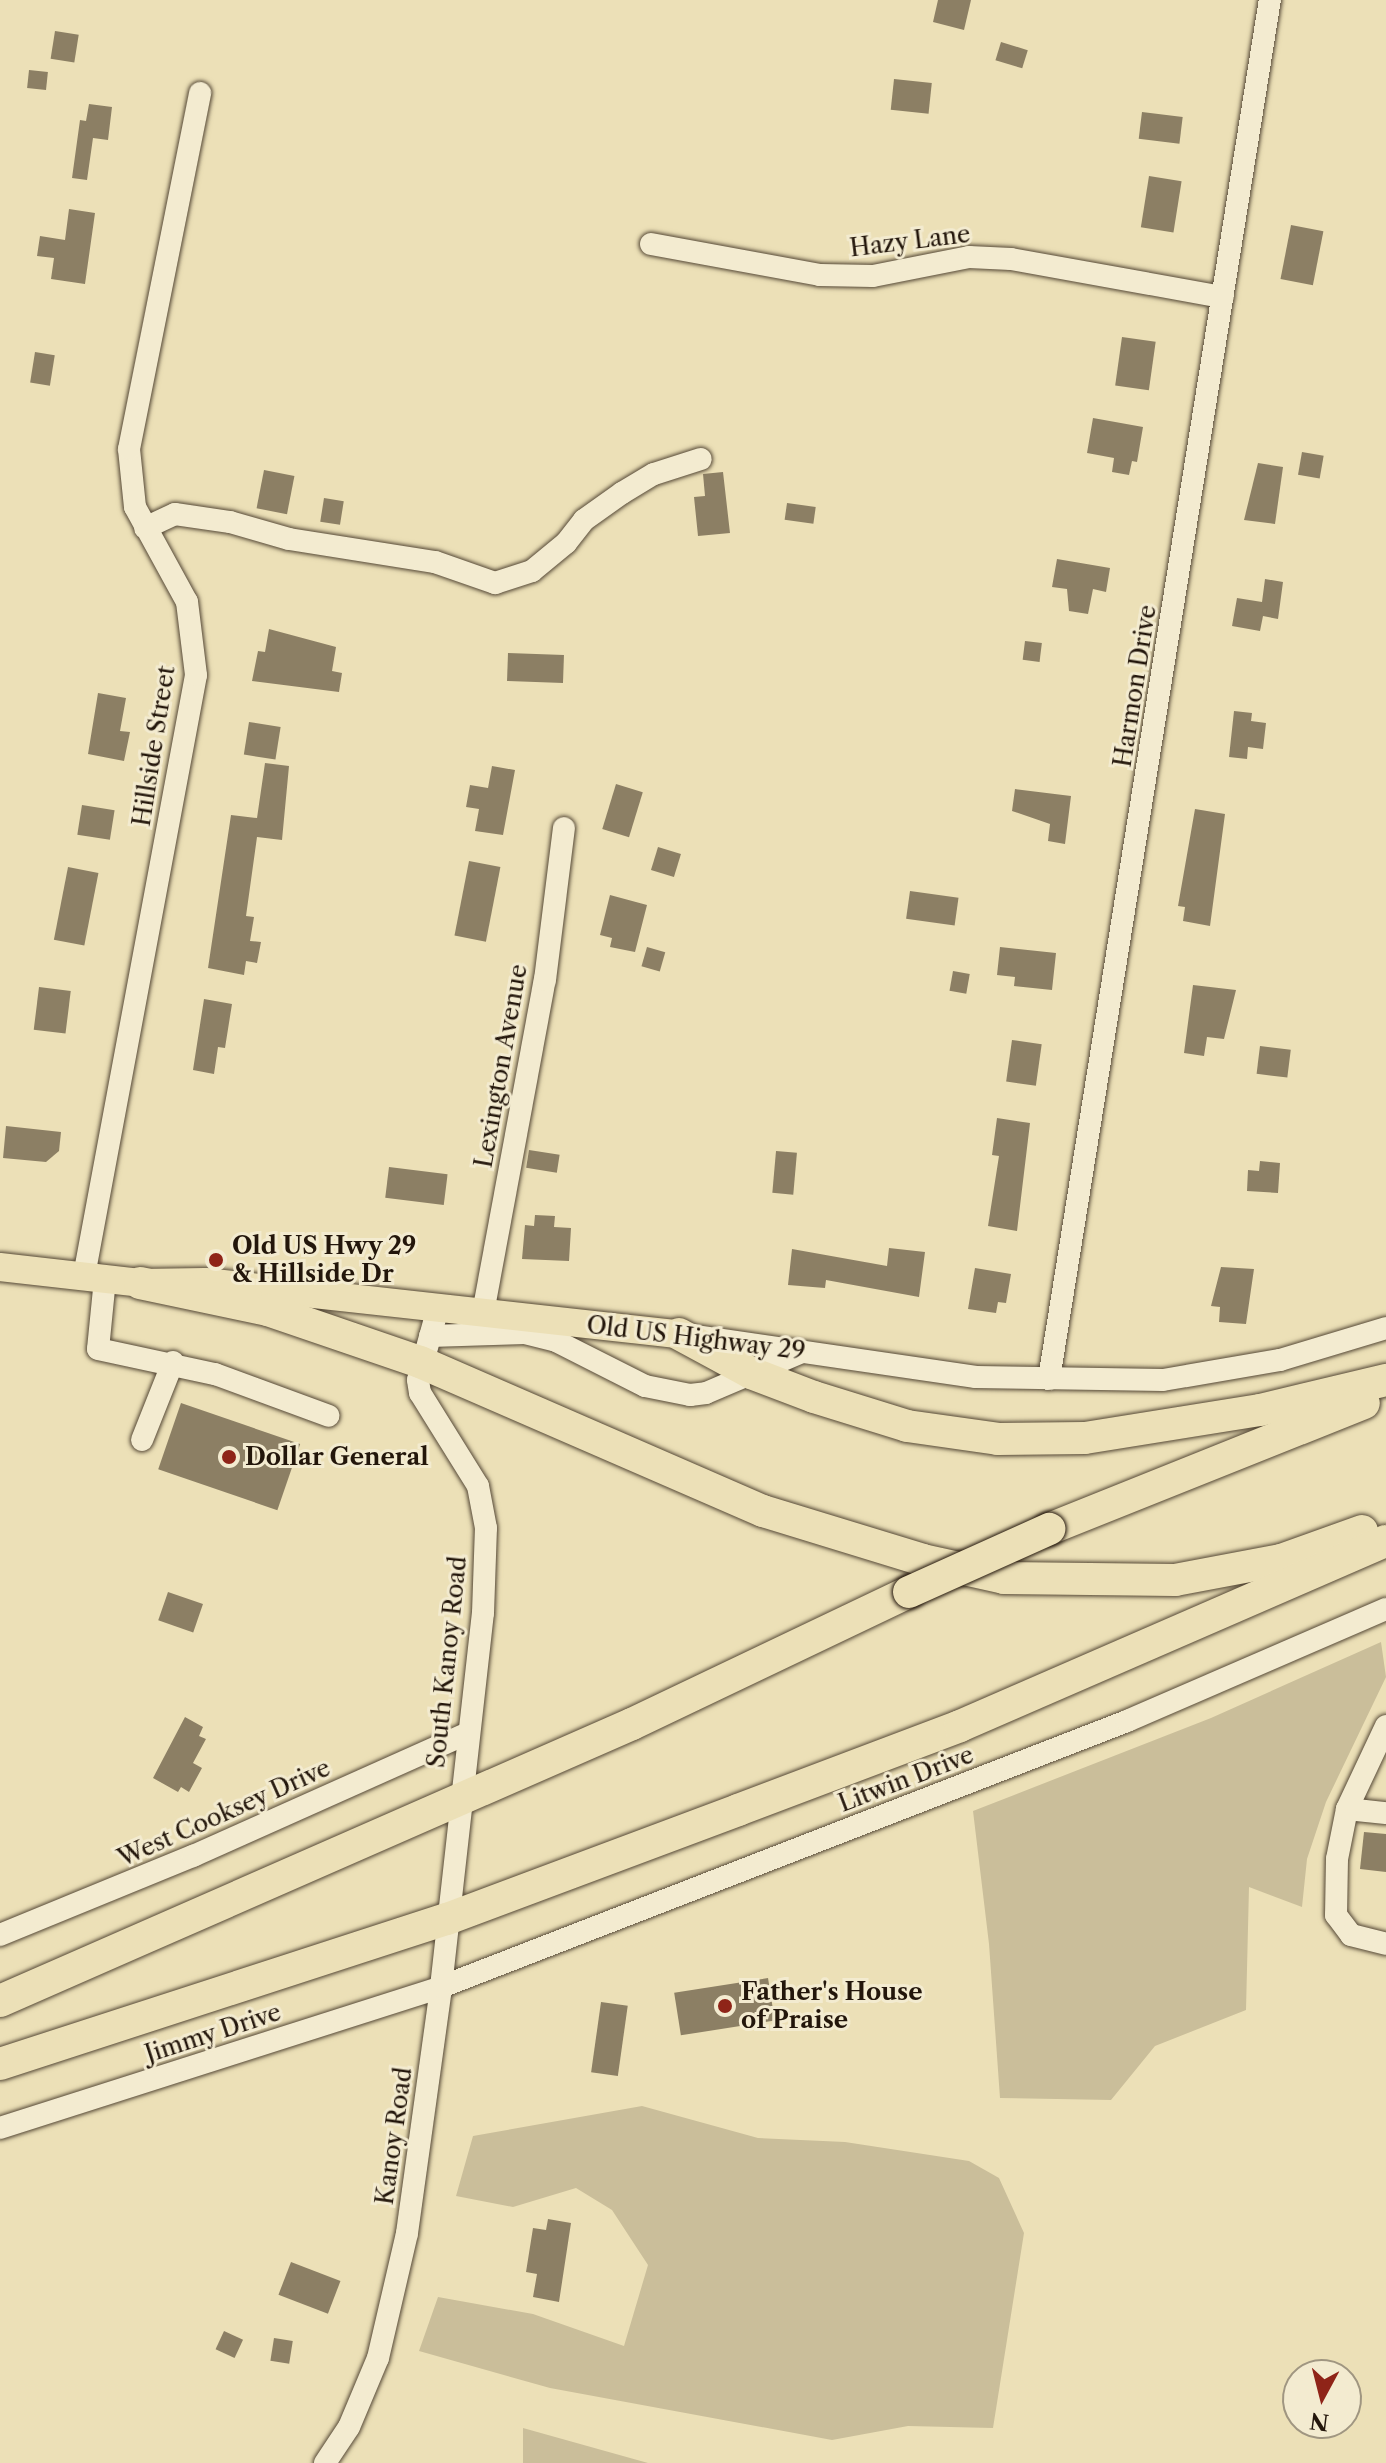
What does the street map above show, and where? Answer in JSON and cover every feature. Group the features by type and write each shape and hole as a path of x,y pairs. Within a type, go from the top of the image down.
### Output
{"highway":[{"path":"140,1283 268,1310 425,1349 763,1511 923,1560 1004,1578 1175,1580 1281,1560 1386,1522"},
{"path":"679,1334 751,1373 907,1426 998,1439 1085,1438 1260,1410 1386,1380"},
{"path":"0,2001 458,1801 1049,1529 1386,1395"},
{"path":"0,2064 447,1919 960,1726 1386,1541"}],"main road":[{"name":"Old US Highway 29","path":"0,1267 140,1283 205,1282 679,1334"}],"street":[{"name":"Harmon Drive","path":"1049,1379 1270,0"},
{"name":"Hillside Street","path":"173,1362 98,1349 94,1278 196,675 187,602 135,507 129,449 200,93"},
{"name":"Hazy Lane","path":"651,244 820,275 873,276 969,257 1011,259 1223,297"},
{"path":"145,528 175,514 230,522 289,539 435,562 495,583 532,571 566,543 584,520 633,486 701,459"},
{"name":"Lexington Avenue","path":"483,1313 545,980 564,828"},
{"name":"South Kanoy Road","path":"438,1308 425,1349 420,1393 478,1486 486,1528 483,1613 458,1801"},
{"name":"Old US Highway 29","path":"679,1334 976,1377 1163,1380 1280,1360 1386,1328"},
{"path":"425,1349 525,1333 556,1341 671,1394 706,1393 803,1352"},
{"path":"142,1440 173,1362 329,1416"},
{"name":"Litwin Drive","path":"441,1987 1127,1721 1386,1609"},
{"path":"1386,1726 1347,1809 1337,1859 1336,1915 1351,1935 1386,1944"},
{"name":"West Cooksey Drive","path":"0,1935 193,1856 466,1734"},
{"name":"Kanoy Road","path":"325,2463 349,2427 378,2358 407,2233 441,1987 458,1801"},
{"path":"1347,1809 1386,1813"},
{"name":"Jimmy Drive","path":"0,2128 441,1987"}],"shaded area":[{"path":"1381,1642 1386,1677 1326,1802 1307,1859 1302,1907 1249,1887 1246,2010 1155,2046 1111,2100 1000,2098 989,1944 973,1811 1211,1718"},
{"path":"642,2106 758,2138 845,2142 969,2161 999,2178 1024,2233 993,2428 908,2426 832,2440 550,2388 419,2351 438,2297 533,2314 624,2346 648,2265 612,2210 576,2188 513,2207 456,2196 473,2136"},
{"path":"523,2428 648,2463 523,2463"}],"building":[{"path":"938,0 971,0 964,30 933,22"},
{"path":"55,31 79,35 74,62 51,59"},
{"path":"1001,42 1028,50 1022,68 995,60"},
{"path":"29,70 48,72 46,90 27,88"},
{"path":"894,79 932,83 929,114 891,110"},
{"path":"89,104 112,107 108,140 93,138 87,180 72,178 80,120 86,121"},
{"path":"1142,112 1183,117 1179,144 1139,139"},
{"path":"1149,176 1182,181 1173,233 1141,227"},
{"path":"69,209 95,213 85,284 51,279 54,258 37,256 40,236 65,240"},
{"path":"1291,225 1323,231 1313,285 1281,279"},
{"path":"1122,337 1156,342 1149,390 1115,386"},
{"path":"35,352 55,355 50,386 30,383"},
{"path":"1093,418 1143,427 1137,462 1132,461 1129,475 1112,472 1114,458 1087,453"},
{"path":"1302,452 1324,456 1320,478 1298,475"},
{"path":"1258,463 1283,467 1275,524 1244,520"},
{"path":"264,470 294,476 287,514 257,508"},
{"path":"723,472 730,533 698,536 694,497 705,496 703,474"},
{"path":"324,498 344,501 340,525 320,522"},
{"path":"787,503 816,507 813,524 785,520"},
{"path":"1057,559 1110,568 1106,592 1093,589 1088,614 1069,611 1067,589 1052,587"},
{"path":"1265,579 1283,582 1278,619 1263,616 1260,631 1232,626 1237,598 1262,602"},
{"path":"269,629 336,647 332,671 342,673 339,692 252,681 258,651 265,652"},
{"path":"1025,641 1042,643 1040,662 1023,660"},
{"path":"508,653 564,655 563,683 507,681"},
{"path":"98,693 126,698 120,731 130,732 124,761 88,754"},
{"path":"1234,711 1252,713 1251,721 1266,723 1263,749 1248,747 1247,759 1229,757"},
{"path":"249,722 281,727 275,760 244,755"},
{"path":"265,763 289,766 282,840 257,837 246,916 254,917 250,941 261,942 257,963 246,961 244,975 208,968 231,815 257,818"},
{"path":"492,766 515,770 503,835 475,831 479,809 466,807 470,785 488,788"},
{"path":"616,784 643,792 629,837 602,829"},
{"path":"1015,789 1071,796 1065,844 1048,841 1050,824 1012,811"},
{"path":"82,805 115,810 110,840 77,835"},
{"path":"1195,809 1225,814 1210,926 1183,921 1185,907 1178,906"},
{"path":"658,847 681,854 674,877 651,870"},
{"path":"469,861 500,867 486,942 454,936"},
{"path":"68,867 98,873 84,946 54,940"},
{"path":"910,891 959,898 955,926 906,919"},
{"path":"610,895 647,905 635,952 610,947 612,938 600,935"},
{"path":"647,947 665,952 660,971 641,966"},
{"path":"1000,947 1056,953 1052,990 1014,986 1015,977 997,975"},
{"path":"953,971 970,974 966,994 950,991"},
{"path":"1193,985 1236,990 1224,1039 1207,1037 1204,1056 1184,1053"},
{"path":"39,987 71,991 66,1034 34,1030"},
{"path":"204,999 232,1004 225,1048 218,1047 214,1074 193,1070"},
{"path":"1012,1040 1042,1044 1036,1086 1006,1082"},
{"path":"1260,1046 1291,1050 1287,1078 1257,1074"},
{"path":"997,1118 1030,1123 1017,1231 988,1226 999,1156 992,1155"},
{"path":"6,1126 61,1132 59,1151 46,1162 3,1158"},
{"path":"529,1150 560,1155 557,1173 526,1168"},
{"path":"776,1151 797,1153 793,1195 772,1193"},
{"path":"1260,1161 1280,1163 1278,1193 1247,1191 1248,1170 1259,1171"},
{"path":"389,1167 448,1174 444,1205 385,1198"},
{"path":"535,1215 555,1216 554,1227 571,1228 569,1261 522,1259 525,1225 534,1226"},
{"path":"889,1248 925,1252 919,1297 826,1280 825,1288 788,1285 792,1249 887,1266"},
{"path":"1221,1267 1254,1269 1246,1324 1219,1322 1220,1307 1211,1306"},
{"path":"975,1268 1011,1274 1006,1303 998,1302 996,1313 968,1309"},
{"name":"Dollar General","path":"181,1403 300,1444 277,1510 158,1469"},
{"path":"168,1592 203,1604 193,1632 158,1620"},
{"path":"185,1717 203,1727 199,1736 206,1739 193,1763 202,1768 189,1792 181,1787 178,1792 153,1778"},
{"path":"1364,1832 1386,1834 1386,1872 1360,1869"},
{"name":"Father's House of Praise","path":"768,1978 775,2020 681,2035 674,1993"},
{"path":"601,2002 628,2006 618,2076 591,2072"},
{"path":"548,2219 571,2223 559,2302 533,2297 537,2274 526,2272 533,2228 546,2230"},
{"path":"291,2262 340,2281 328,2314 278,2295"},
{"path":"224,2331 243,2340 235,2358 216,2349"},
{"path":"274,2338 293,2341 289,2364 270,2361"}],"place":[{"name":"Old US Hwy 29 & Hillside Dr","path":"216,1260"},
{"name":"Dollar General","path":"229,1457"},
{"name":"Father's House of Praise","path":"725,2006"}]}
